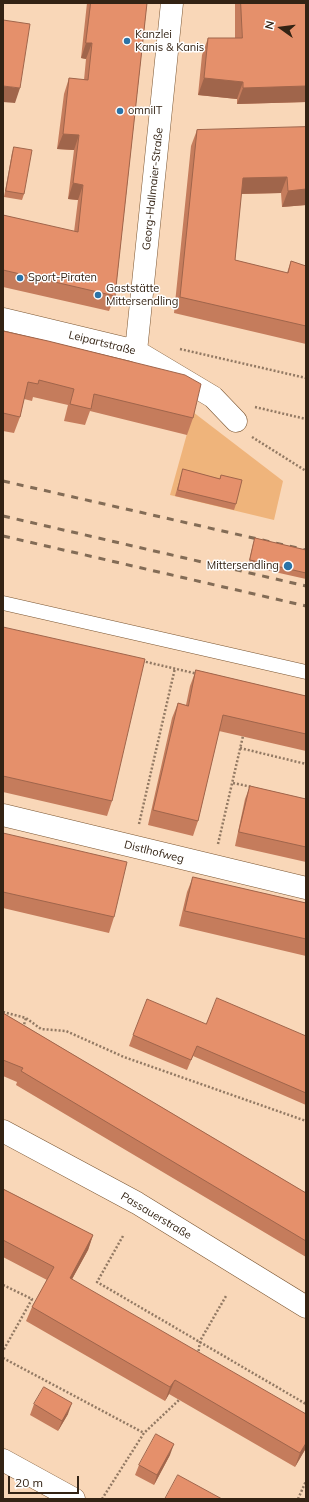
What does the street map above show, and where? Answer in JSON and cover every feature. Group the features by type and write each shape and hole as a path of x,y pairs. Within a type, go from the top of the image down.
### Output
{"street":[{"name":"Georg-Hallmaier-Straße","path":"136,351 172,3"},
{"name":"Leipartstraße","path":"3,319 136,351 214,397 236,421"},
{"name":"Distlhofweg","path":"3,815 306,888"},
{"name":"Passauerstraße","path":"3,1131 136,1202 306,1307"},
{"path":"3,1460 74,1499"}],"lane":[{"path":"3,603 306,672"}],"path":[{"path":"175,348 306,378"},
{"path":"252,406 306,419"},
{"path":"236,421 250,436 306,472"},
{"path":"138,660 204,675"},
{"path":"134,847 175,668"},
{"path":"213,866 243,736"},
{"path":"240,748 306,764"},
{"path":"233,783 255,788"},
{"path":"3,1012 26,1018 41,1029 66,1031 155,1069 306,1121"},
{"path":"22,1033 26,1018"},
{"path":"123,1236 97,1282 306,1404"},
{"path":"3,1285 32,1299 3,1351"},
{"path":"197,1361 200,1341 226,1296"},
{"path":"3,1358 144,1433"},
{"path":"102,1499 144,1433 179,1400"},
{"path":"298,1499 306,1481"}],"shaded area":[{"path":"193,412 283,481 274,520 170,495"}],"building":[{"path":"91,3 147,3 115,296 3,270 3,215 78,232 83,185 73,183 79,135 63,134 69,78 88,80 92,43 86,43"},
{"path":"241,3 306,3 306,86 243,88 243,82 204,78 208,38 242,38"},
{"path":"3,20 30,24 20,88 3,86"},
{"path":"306,127 306,189 288,191 287,177 243,178 235,260 288,273 291,261 306,266 306,326 180,297 197,130"},
{"path":"14,147 32,150 24,194 6,191"},
{"path":"3,331 185,375 201,384 193,418 94,394 91,409 70,404 74,389 39,380 38,384 28,382 20,417 3,413"},
{"path":"183,469 220,479 221,475 242,480 236,504 178,490"},
{"path":"255,538 306,550 306,573 250,560"},
{"path":"3,627 145,659 112,801 3,776"},
{"path":"196,670 306,696 306,734 223,715 198,821 153,810 178,703 188,706"},
{"path":"250,786 306,799 306,847 239,832"},
{"path":"3,833 127,862 114,917 3,892"},
{"path":"193,877 306,903 306,939 185,911"},
{"path":"217,998 306,1036 306,1093 197,1046 191,1060 133,1035 147,999 206,1024"},
{"path":"3,1013 306,1193 306,1241 21,1071 23,1068 3,1060"},
{"path":"3,1189 93,1235 70,1278 306,1414 306,1443 300,1453 175,1380 170,1387 32,1307 54,1267 3,1240"},
{"path":"44,1387 72,1403 62,1421 34,1404"},
{"path":"156,1434 174,1444 157,1475 139,1465"},
{"path":"178,1475 222,1499 165,1499"}],"railway":[{"path":"3,481 306,550"},
{"path":"3,516 306,586"},
{"path":"3,536 306,606"}],"place":[{"name":"Kanzlei Kanis & Kanis","path":"127,41"},
{"name":"omniIT","path":"120,111"},
{"name":"Sport-Piraten","path":"20,278"},
{"name":"Gaststätte Mittersendling","path":"98,295"},
{"name":"Mittersendling","path":"288,566"}]}
